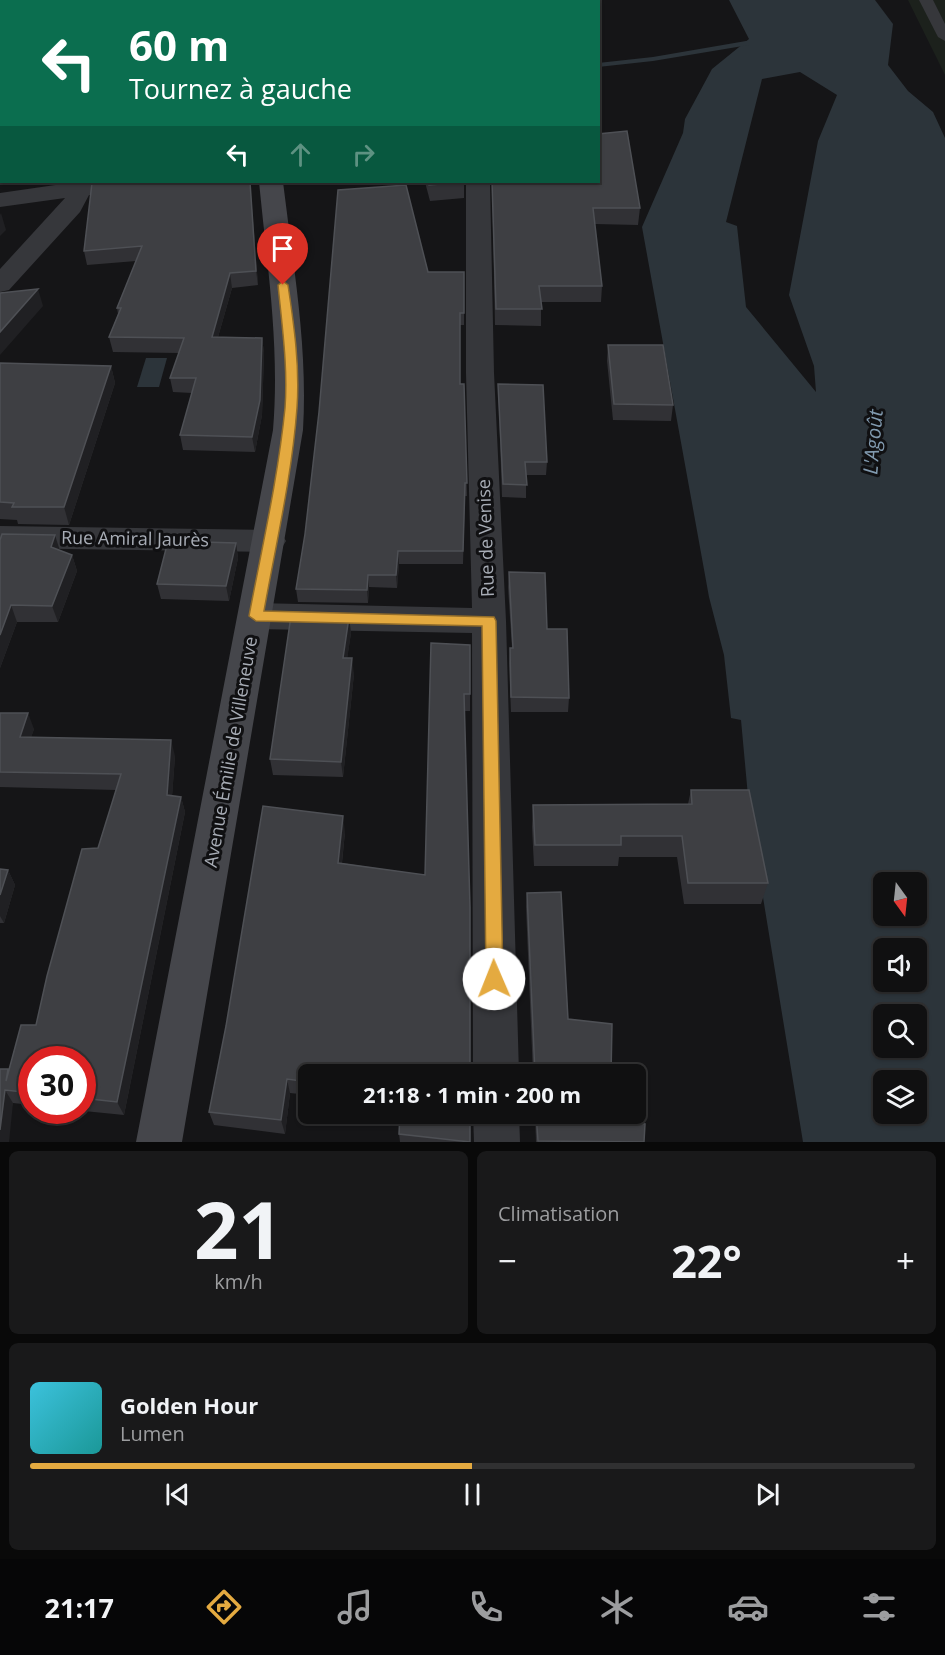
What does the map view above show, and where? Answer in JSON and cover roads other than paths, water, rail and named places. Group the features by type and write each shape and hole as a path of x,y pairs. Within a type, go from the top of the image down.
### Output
{"main road":[{"name":"Avenue Émilie de Villeneuve","path":"159,1142 270,542 288,430 292,386 290,339 271,183"}],"street":[{"path":"0,200 76,189 159,183"},
{"name":"Rue de Venise","path":"478,183 480,373 489,621 496,1064"},
{"path":"0,284 71,207 77,198 76,189"},
{"name":"Rue Amiral Jaurès","path":"0,537 270,542"},
{"path":"256,616 489,621"},
{"path":"496,1124 497,1142"}],"lane":[{"path":"926,0 942,24 945,37"}],"water":[{"name":"L'Agoût","path":"729,0 875,0 893,24 888,65 908,91 933,112 945,138 945,1142 803,1142 750,818 741,720 731,718 724,655 709,597 642,227 683,133 685,119 712,69 749,39","holes":["800,72 837,95 818,141 789,295 814,366 816,392 746,307 737,226 726,222 762,79"]},
{"path":"146,358 167,358 159,387 137,387"}],"waterway":[{"path":"600,65 653,59 746,43"}]}
